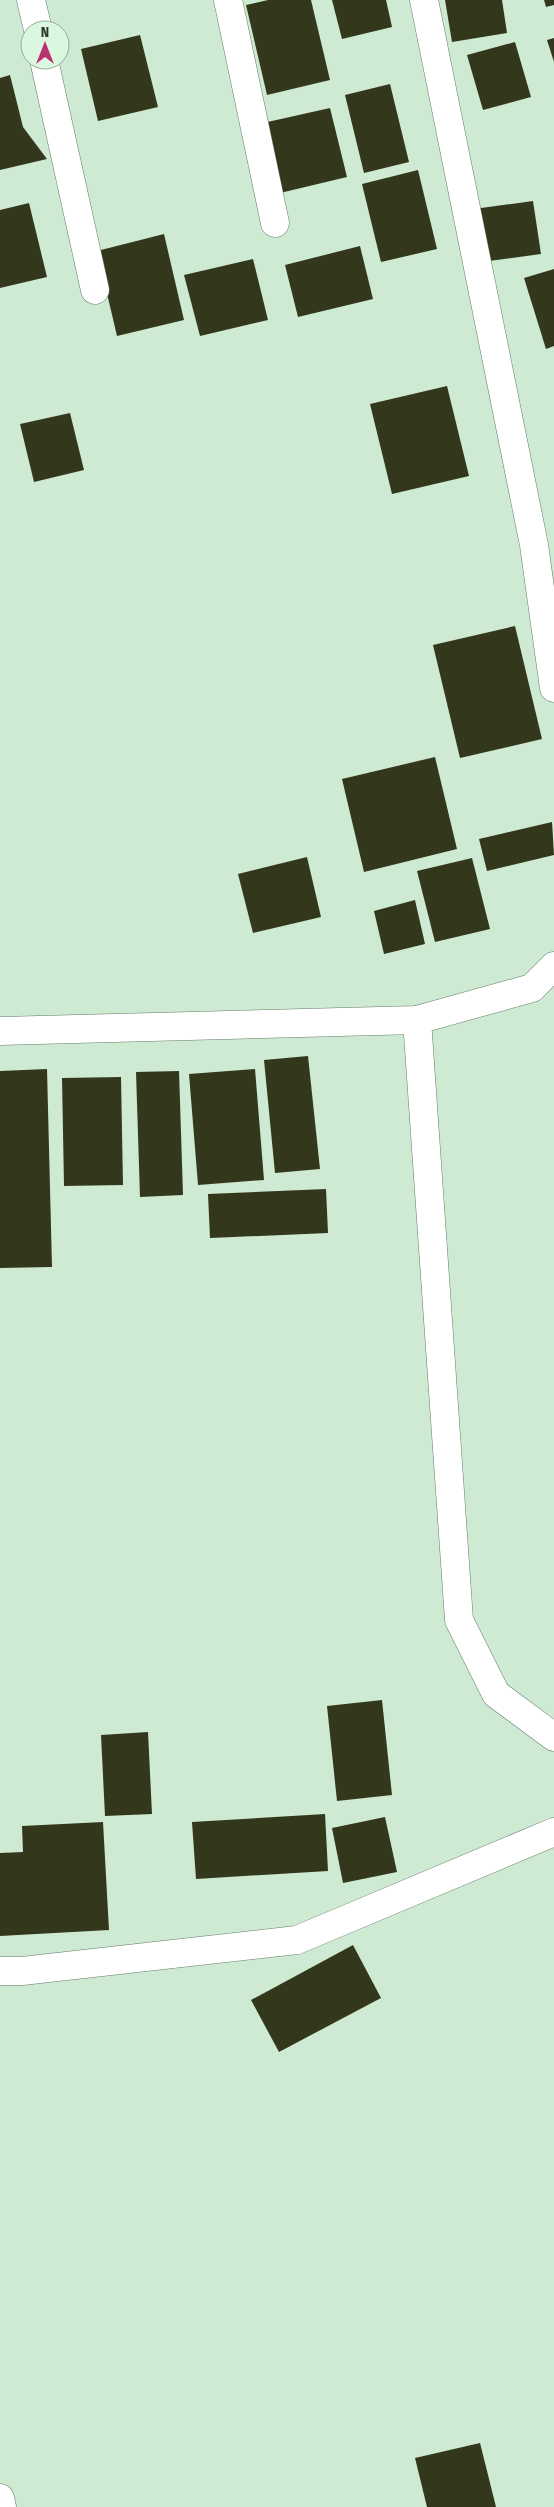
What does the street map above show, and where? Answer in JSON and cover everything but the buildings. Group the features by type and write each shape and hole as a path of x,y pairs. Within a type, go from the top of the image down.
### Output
{"street":[{"path":"31,0 36,20"},
{"path":"228,0 275,223"},
{"path":"424,0 534,545 554,688"},
{"path":"46,70 95,290"},
{"path":"0,1031 417,1020 532,988 554,966"},
{"path":"417,1020 459,1620 496,1694 554,1737"},
{"path":"0,1971 22,1972 297,1940 554,1832"},
{"path":"0,2498 2,2507"}]}
